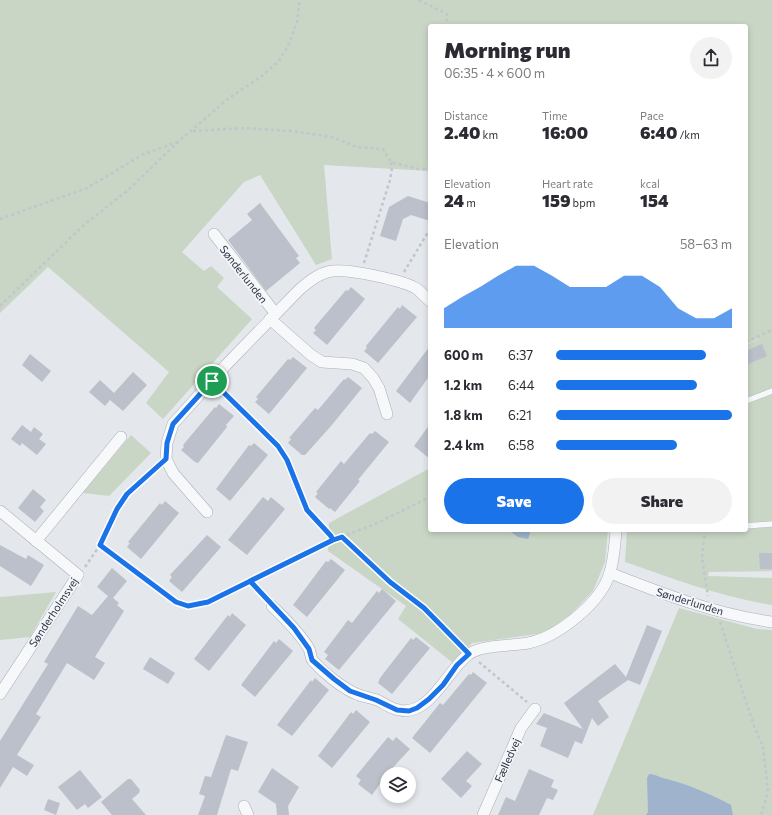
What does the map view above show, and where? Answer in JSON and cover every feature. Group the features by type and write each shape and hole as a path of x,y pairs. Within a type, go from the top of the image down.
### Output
{"street":[{"name":"Sønderlunden","path":"214,234 272,316 311,355 322,362 352,364 364,368 379,388 388,414"},
{"name":"Sønderlunden","path":"166,459 167,443 173,424 272,316 306,283 332,271 351,271 397,282 417,289 428,299"},
{"path":"36,541 122,437"},
{"path":"166,459 173,473 207,512"},
{"name":"Sønderholmsvej","path":"0,511 78,575 0,694"},
{"path":"272,606 294,628 309,649 312,660 334,679 350,691 376,700 397,710 409,711 417,708 429,699 443,685 457,665 469,654 478,649 529,643 554,633 581,613 596,596 610,574 616,532"},
{"name":"Sønderlunden","path":"610,574 683,602 716,611 772,622"},
{"name":"Fælledvej","path":"483,815 521,728 535,709"}],"lane":[{"path":"748,400 772,391"},
{"path":"748,526 772,524"}],"path":[{"path":"0,306 85,224 127,191 179,141 193,131 229,98 262,76 278,62 288,46 296,22 300,0"},
{"path":"419,0 447,14 447,24"},
{"path":"193,131 245,128 291,131 332,137 357,147 383,149 391,162 392,168 390,180 362,273"},
{"path":"0,219 87,188 142,155 179,141"},
{"path":"391,162 418,169 428,170"},
{"path":"397,282 428,232"},
{"path":"748,341 772,330"},
{"path":"212,381 278,446 287,460 307,510 333,540"},
{"path":"78,575 100,545 117,509 127,494 166,459"},
{"path":"100,545 176,602 188,606 208,602 333,540 373,525 428,498"},
{"path":"704,532 702,558 708,595 716,611 725,641 763,747 768,792 761,815"},
{"path":"342,537 390,582 424,608 469,654 535,709"},
{"path":"250,581 272,606"},
{"path":"700,592 715,597"}],"green space":[{"path":"0,0 772,0 772,571 709,572 708,576 772,578 772,605 753,602 716,592 625,562 627,532 748,532 748,344 761,338 748,343 748,24 428,24 428,171 324,165 332,259 316,265 260,175 244,182 182,252 204,271 211,266 224,278 217,287 252,319 163,419 146,403 169,372 48,267 0,313"},
{"path":"131,435 151,453 109,496 83,493"},
{"path":"428,469 428,532 608,532 605,562 593,591 571,614 544,633 472,643 453,663 398,619 406,606 328,551 329,523"},
{"path":"56,592 30,637 0,640 0,597"},
{"path":"679,608 757,629 772,630 772,815 593,815"}],"water":[{"path":"511,532 530,532 528,539 518,537"},
{"path":"649,774 683,784 716,797 731,805 733,815 646,815 648,812 647,778"}],"building":[{"path":"408,196 428,202 428,220 411,215 403,219 396,241 380,236 389,207"},
{"path":"260,203 299,256 296,258 300,263 266,291 228,240 252,220 247,214"},
{"path":"351,287 365,299 327,345 313,333 316,330 314,328 346,290 348,291"},
{"path":"402,305 417,317 378,363 364,351 367,348 366,346 398,307 400,309"},
{"path":"762,344 767,356 748,364 748,350"},
{"path":"428,349 428,378 410,403 396,391"},
{"path":"30,354 51,371 42,382 22,365"},
{"path":"293,357 307,368 269,414 255,402 258,399 256,397 288,359 290,360"},
{"path":"133,372 147,385 123,411 110,400 105,406 89,392 100,380 114,393"},
{"path":"348,377 362,388 331,426 305,455 302,455 288,443 291,439 289,438 315,408 318,410 344,379 345,380"},
{"path":"219,404 234,416 198,463 195,462 181,450 184,447 183,445"},
{"path":"22,425 31,432 34,427 43,434 39,439 46,444 37,455 22,443 20,446 11,439"},
{"path":"428,427 428,457 414,446"},
{"path":"375,431 389,442 358,480 360,481 335,512 330,508 329,509 315,497 318,493 316,492 341,461 344,464 370,433 372,434"},
{"path":"254,443 268,455 230,501 216,489 249,445 251,446"},
{"path":"33,489 46,500 40,507 44,511 35,522 18,508"},
{"path":"263,497 268,501 271,497 285,509 247,555 228,540"},
{"path":"165,501 179,513 141,559 127,547 130,543 128,542 160,503 162,505"},
{"path":"207,535 221,547 182,592 169,581 172,577 170,575"},
{"path":"0,545 26,559 28,555 44,565 31,586 0,566"},
{"path":"759,553 772,553 772,569 760,569"},
{"path":"331,559 345,570 307,617 293,605 326,561 328,562"},
{"path":"112,568 127,581 113,598 119,603 117,605 124,611 95,657 105,663 94,680 67,663 36,714 41,717 17,755 34,765 27,776 13,767 0,788 0,741 48,664 44,662 78,606 92,615 108,596 97,587"},
{"path":"382,589 396,601 339,670 325,659 328,655 324,652 348,620 352,623 377,591 379,593"},
{"path":"232,613 246,625 209,671 194,659 228,615 230,617"},
{"path":"647,625 662,631 640,685 628,680 598,701 609,717 598,726 592,718 582,744 575,741 568,758 540,746 547,728 536,724 544,713 583,729 564,703 615,664 626,677"},
{"path":"416,637 430,648 392,694 378,683 380,678 411,638 413,640"},
{"path":"279,639 293,651 255,697 241,685 274,641 276,643"},
{"path":"150,657 175,673 168,684 143,669"},
{"path":"473,672 487,683 430,753 412,738 440,703 443,705 469,674 471,675"},
{"path":"315,678 329,690 292,736 277,725 311,680 312,682"},
{"path":"356,710 370,722 332,768 318,756 351,712 353,714"},
{"path":"226,735 248,742 238,771 231,769 217,815 198,815 205,796 199,794 205,776 211,777"},
{"path":"388,737 393,741 396,737 410,749 393,767 380,767 380,784 372,795 358,784 361,780 356,776"},
{"path":"467,751 482,764 466,781 472,786 461,798 441,779"},
{"path":"272,768 299,787 288,806 289,815 277,815 276,804 258,792"},
{"path":"529,769 554,780 551,787 558,790 553,800 547,798 539,815 498,815 506,797 515,801"},
{"path":"80,770 102,797 88,808 85,804 77,810 58,787"},
{"path":"128,779 131,779 140,790 139,793 132,799 146,815 112,815 101,802"},
{"path":"48,799 60,803 56,815 44,810"}],"route":[{"path":"212,381 173,424 167,443 166,459 127,494 117,509 109,529 100,545 176,602 188,606 197,606 208,602 291,560 333,540 342,537 390,582 424,608 469,654 457,665 443,685 429,699 417,708 409,711 397,710 386,704 350,691 334,679 312,660 309,649 294,628 250,581 333,540 307,510 287,460 278,446 212,381"}]}
